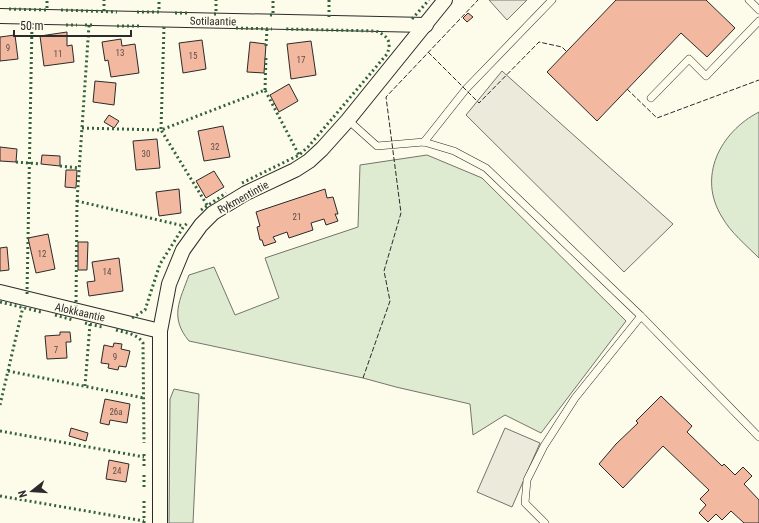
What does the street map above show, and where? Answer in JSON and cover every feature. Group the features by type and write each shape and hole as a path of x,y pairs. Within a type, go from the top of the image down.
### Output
{"street":[{"name":"Rykmentintie","path":"160,523 160,331 165,302 175,266 183,250 201,225 213,213 226,204 309,161 348,120 445,0"},
{"name":"Sotilaantie","path":"0,16 426,25"},
{"name":"Alokkaantie","path":"0,292 160,331"}],"lane":[{"path":"424,142 466,89 552,0"},
{"path":"749,0 759,10"},
{"path":"651,98 690,59 706,76 759,21"},
{"path":"348,120 377,146 424,142 454,151 486,168 640,316 759,437"},
{"path":"545,523 525,503 527,480 544,446 575,398 640,316"}],"green space":[{"path":"759,112 759,258 739,239 722,217 715,202 712,187 712,171 716,157 733,131"},
{"path":"427,155 482,178 626,321 541,433 505,415 473,435 470,404 363,378 189,341 179,324 178,308 189,275 214,267 235,315 279,298 265,258 358,227 360,165"},
{"path":"174,389 199,394 193,523 169,523 170,399"}],"shaded area":[{"path":"489,0 527,0 507,20"},
{"path":"502,71 673,224 624,272 466,115"},
{"path":"505,428 540,443 512,507 477,492"}],"building":[{"path":"616,0 706,0 735,28 707,57 681,33 597,121 547,72"},
{"path":"468,13 473,17 467,22 463,18"},
{"path":"67,32 67,46 72,45 74,62 44,66 40,36"},
{"path":"15,35 18,59 0,61 0,37"},
{"path":"121,39 122,46 135,44 139,73 111,77 108,60 105,61 102,42"},
{"path":"202,40 206,69 183,73 179,43"},
{"path":"311,41 316,75 291,79 287,44"},
{"path":"250,42 266,44 264,73 247,72"},
{"path":"95,81 116,83 114,105 93,102"},
{"path":"289,84 298,101 279,112 270,95"},
{"path":"109,115 119,121 114,128 104,122"},
{"path":"223,126 230,157 204,161 198,131"},
{"path":"157,139 160,168 136,170 133,141"},
{"path":"0,147 17,149 16,162 0,161"},
{"path":"42,155 60,156 60,166 41,164"},
{"path":"66,170 77,170 76,188 65,187"},
{"path":"214,171 224,187 206,198 196,181"},
{"path":"179,189 181,213 159,216 156,192"},
{"path":"325,189 327,198 333,197 338,214 335,214 338,221 326,225 324,219 311,223 313,230 289,238 287,232 273,237 276,242 264,246 262,240 260,240 257,227 260,226 256,212"},
{"path":"48,234 55,269 36,273 28,238"},
{"path":"78,242 88,242 87,270 78,270"},
{"path":"7,247 9,270 0,271 0,248"},
{"path":"119,258 123,291 89,296 87,282 95,281 92,262"},
{"path":"60,332 70,332 71,342 66,342 67,358 47,359 45,336 60,335"},
{"path":"114,343 122,344 121,349 130,351 126,367 119,366 118,370 108,368 109,364 101,363 104,345 113,347"},
{"path":"661,396 692,426 687,432 722,466 724,464 735,475 743,467 752,476 744,484 759,500 759,523 744,523 731,511 722,520 716,514 708,522 699,513 706,505 700,499 709,490 663,446 623,488 599,464 616,444 638,423 636,421"},
{"path":"105,399 130,404 127,423 110,420 109,425 100,423"},
{"path":"71,428 88,433 86,441 69,436"},
{"path":"109,460 129,464 126,482 106,479"}],"hedge":[{"path":"9,9 47,10 47,0"},
{"path":"104,0 104,11"},
{"path":"137,12 159,12 159,0"},
{"path":"214,14 216,14 216,0"},
{"path":"270,15 273,15 273,0"},
{"path":"329,0 329,17 332,17"},
{"path":"412,19 429,0"},
{"path":"61,10 117,12"},
{"path":"175,13 188,13"},
{"path":"27,294 32,23"},
{"path":"66,25 77,25"},
{"path":"85,25 93,25"},
{"path":"76,307 77,201 89,25"},
{"path":"117,26 142,26"},
{"path":"82,128 161,130 164,26 162,26"},
{"path":"236,28 272,29"},
{"path":"266,46 267,29"},
{"path":"242,183 299,155 308,147 387,54 389,46 386,37 376,31 285,29"},
{"path":"265,90 266,56"},
{"path":"207,205 161,130 265,90 299,155"},
{"path":"16,162 41,164"},
{"path":"60,166 79,168"},
{"path":"201,210 226,193"},
{"path":"77,201 184,226"},
{"path":"132,318 145,310 160,264 184,226 189,222"},
{"path":"0,302 41,312"},
{"path":"0,405 23,307"},
{"path":"55,315 73,320"},
{"path":"85,323 102,327"},
{"path":"85,386 90,324"},
{"path":"116,330 135,336 143,343 144,443"},
{"path":"8,371 144,398"},
{"path":"0,431 144,457"},
{"path":"144,452 144,466"},
{"path":"144,475 144,490"},
{"path":"0,496 144,521"},
{"path":"144,499 144,523"}],"fence":[{"path":"363,378 390,301 384,271 401,213 386,97 478,0"},
{"path":"428,52 479,103 539,42 562,47 567,52"},
{"path":"627,89 657,118 759,80"}]}
